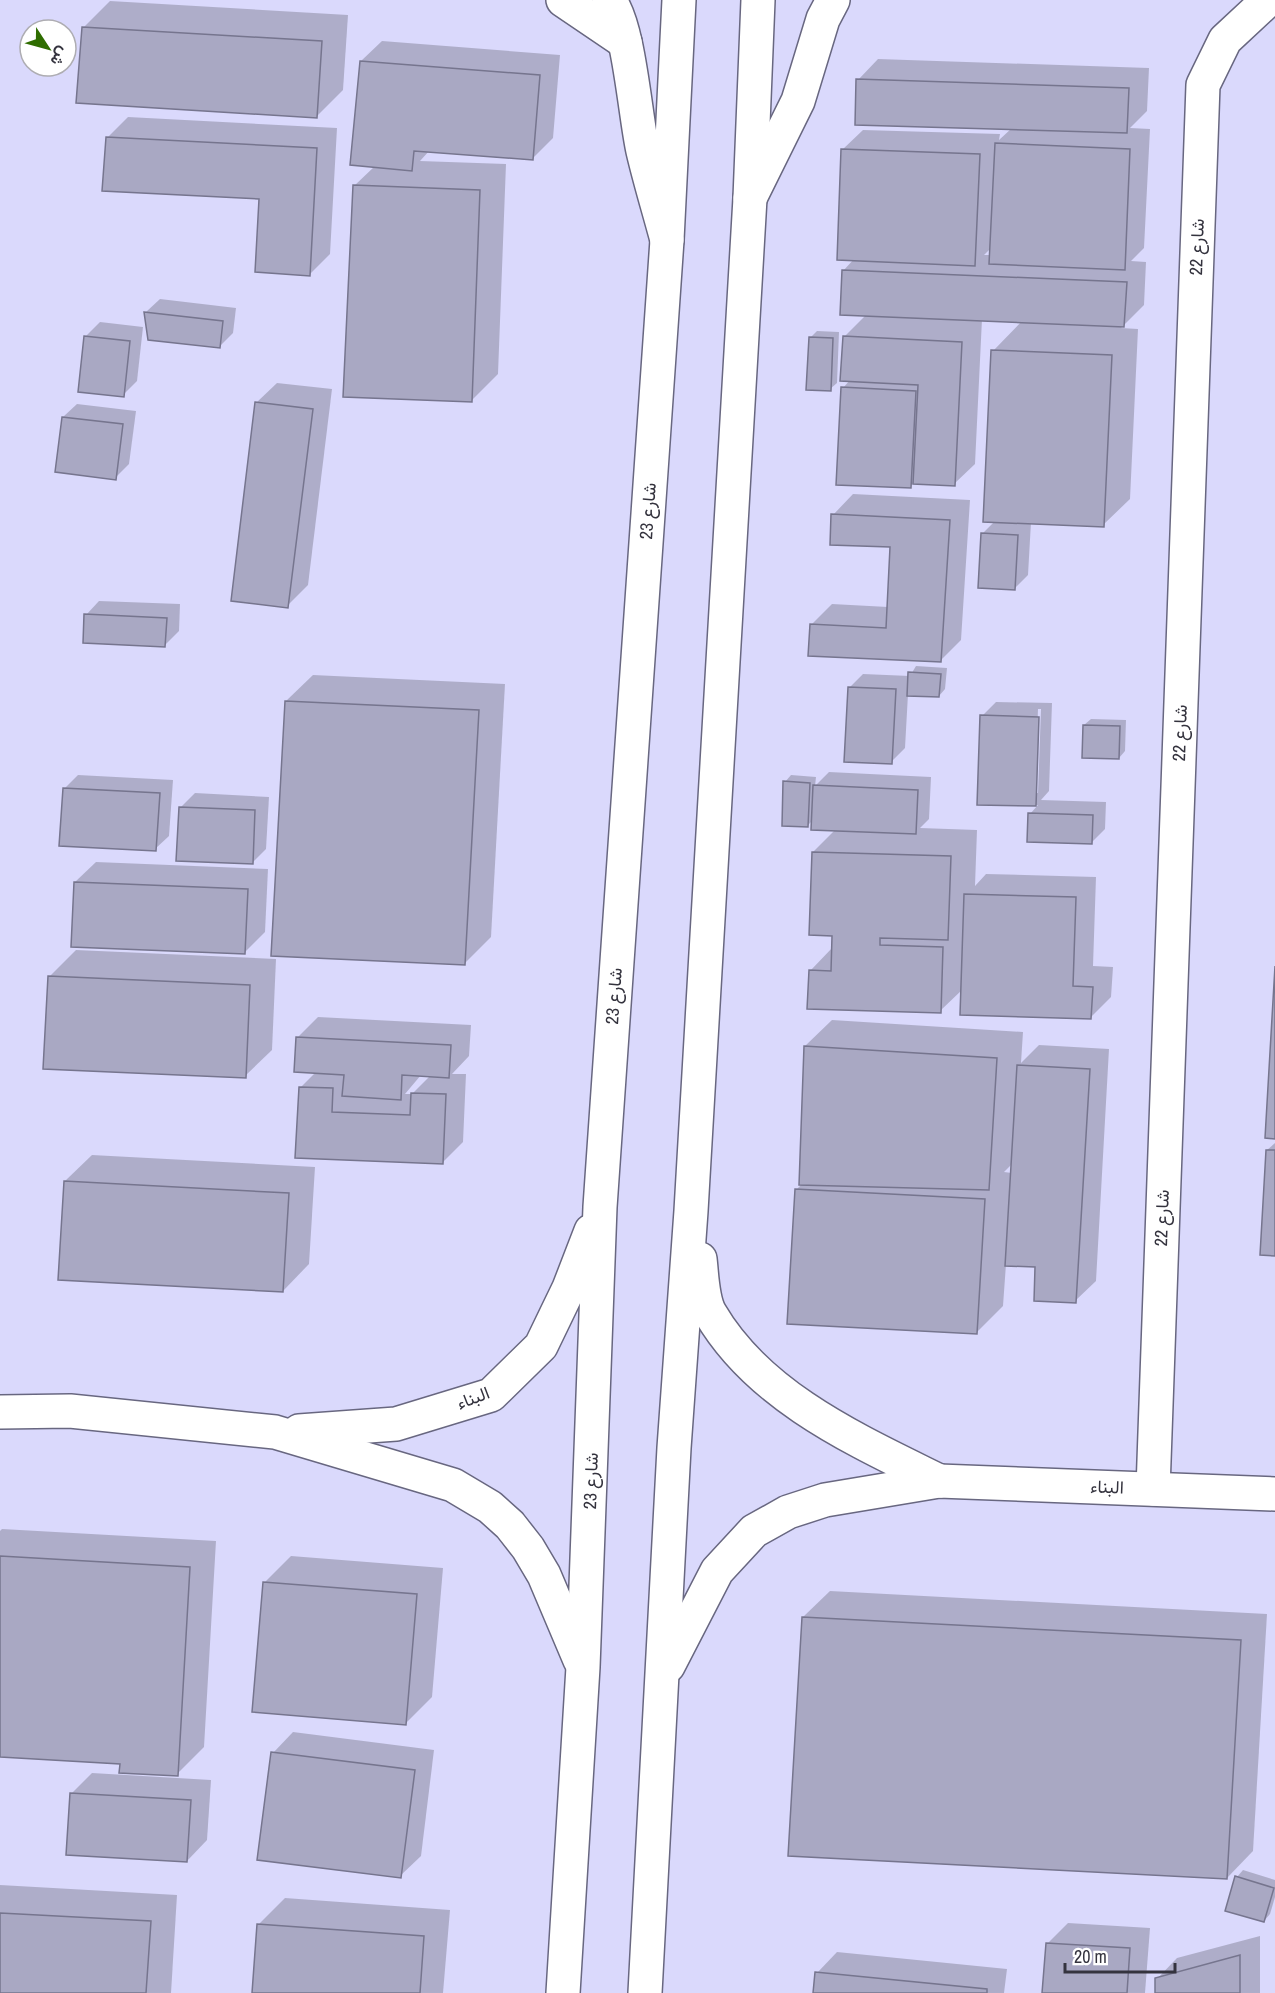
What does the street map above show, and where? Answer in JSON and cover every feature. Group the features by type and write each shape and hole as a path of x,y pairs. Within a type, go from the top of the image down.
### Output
{"street":[{"path":"563,0 626,42"},
{"path":"609,0 613,5 626,42 643,152 667,240"},
{"name":"شارع 23","path":"563,1993 583,1667 600,1207 667,240 679,0"},
{"path":"645,1993 664,1675 674,1448 691,1211 750,198 758,0"},
{"path":"750,198 798,101 823,19 833,0"},
{"name":"شارع 22","path":"1153,1489 1203,85 1225,40 1268,0"},
{"name":"البناء","path":"0,1412 70,1411 275,1432 396,1424 491,1395 541,1346 569,1288 600,1207"},
{"name":"البناء","path":"691,1211 709,1311 741,1353 773,1385 815,1416 939,1481"},
{"name":"البناء","path":"275,1432 453,1485 490,1507 510,1525 528,1548 544,1575 583,1667"},
{"name":"البناء","path":"664,1675 717,1571 754,1531 788,1512 825,1500 939,1481 1275,1494"}],"shaded area":[{"path":"0,0 1275,0 1275,1993 0,1993"}],"building":[{"path":"82,27 322,41 317,118 76,103"},
{"path":"360,61 540,75 533,160 414,151 412,171 350,165"},
{"path":"856,79 1129,88 1127,133 855,125"},
{"path":"106,137 317,148 310,276 255,272 259,199 102,191"},
{"path":"995,143 1130,149 1125,270 989,264"},
{"path":"841,149 980,154 975,266 837,260"},
{"path":"353,185 480,190 472,402 343,397"},
{"path":"842,270 1127,282 1124,327 840,315"},
{"path":"144,312 223,321 220,348 148,340"},
{"path":"84,336 130,341 124,397 78,392"},
{"path":"843,336 962,342 955,486 913,484 918,385 840,381"},
{"path":"809,337 833,338 831,391 806,390"},
{"path":"991,350 1112,355 1104,527 983,522"},
{"path":"841,387 916,391 911,488 836,485"},
{"path":"255,402 313,409 288,608 231,601"},
{"path":"62,417 123,424 116,480 55,472"},
{"path":"831,514 950,520 941,662 808,656 810,624 886,628 890,547 830,545"},
{"path":"981,533 1018,535 1015,590 978,588"},
{"path":"84,614 167,618 165,647 83,643"},
{"path":"908,672 941,674 939,697 907,696"},
{"path":"848,687 896,689 892,764 844,762"},
{"path":"285,701 479,710 465,965 271,956"},
{"path":"980,715 1039,717 1036,806 977,805"},
{"path":"1083,725 1120,726 1119,759 1082,758"},
{"path":"783,781 810,783 808,827 782,826"},
{"path":"813,785 918,790 916,834 811,830"},
{"path":"63,788 160,793 156,851 59,846"},
{"path":"179,807 255,810 253,864 176,861"},
{"path":"1028,813 1093,815 1092,844 1027,842"},
{"path":"812,852 951,856 948,940 880,938 880,945 943,947 941,1013 807,1009 809,970 831,971 832,936 809,935"},
{"path":"74,882 248,889 245,954 71,947"},
{"path":"964,894 1076,897 1073,986 1093,987 1091,1019 960,1015"},
{"path":"1275,966 1275,1139 1265,1138"},
{"path":"48,976 250,985 246,1078 43,1069"},
{"path":"296,1037 451,1045 449,1078 402,1075 401,1100 342,1096 344,1075 294,1072"},
{"path":"804,1046 997,1058 989,1190 799,1185"},
{"path":"1017,1065 1090,1069 1076,1303 1034,1301 1035,1267 1005,1266"},
{"path":"299,1087 333,1088 332,1112 410,1115 411,1093 446,1094 443,1164 295,1158"},
{"path":"1266,1150 1275,1150 1275,1256 1260,1255"},
{"path":"64,1181 289,1193 283,1292 58,1280"},
{"path":"795,1189 985,1199 977,1334 787,1324"},
{"path":"0,1556 190,1567 178,1776 119,1773 120,1764 0,1757"},
{"path":"263,1582 417,1594 406,1725 252,1712"},
{"path":"802,1617 1241,1640 1227,1879 788,1856"},
{"path":"271,1752 415,1770 401,1878 257,1860"},
{"path":"70,1793 191,1800 187,1862 66,1855"},
{"path":"1235,1876 1274,1888 1264,1922 1225,1911"},
{"path":"0,1913 151,1921 146,1993 0,1993"},
{"path":"257,1924 424,1936 420,1993 252,1993"},
{"path":"1046,1943 1130,1948 1127,1993 1042,1993"},
{"path":"1240,1955 1240,1993 1155,1993 1155,1978"},
{"path":"815,1972 987,1989 987,1993 813,1993"}]}
